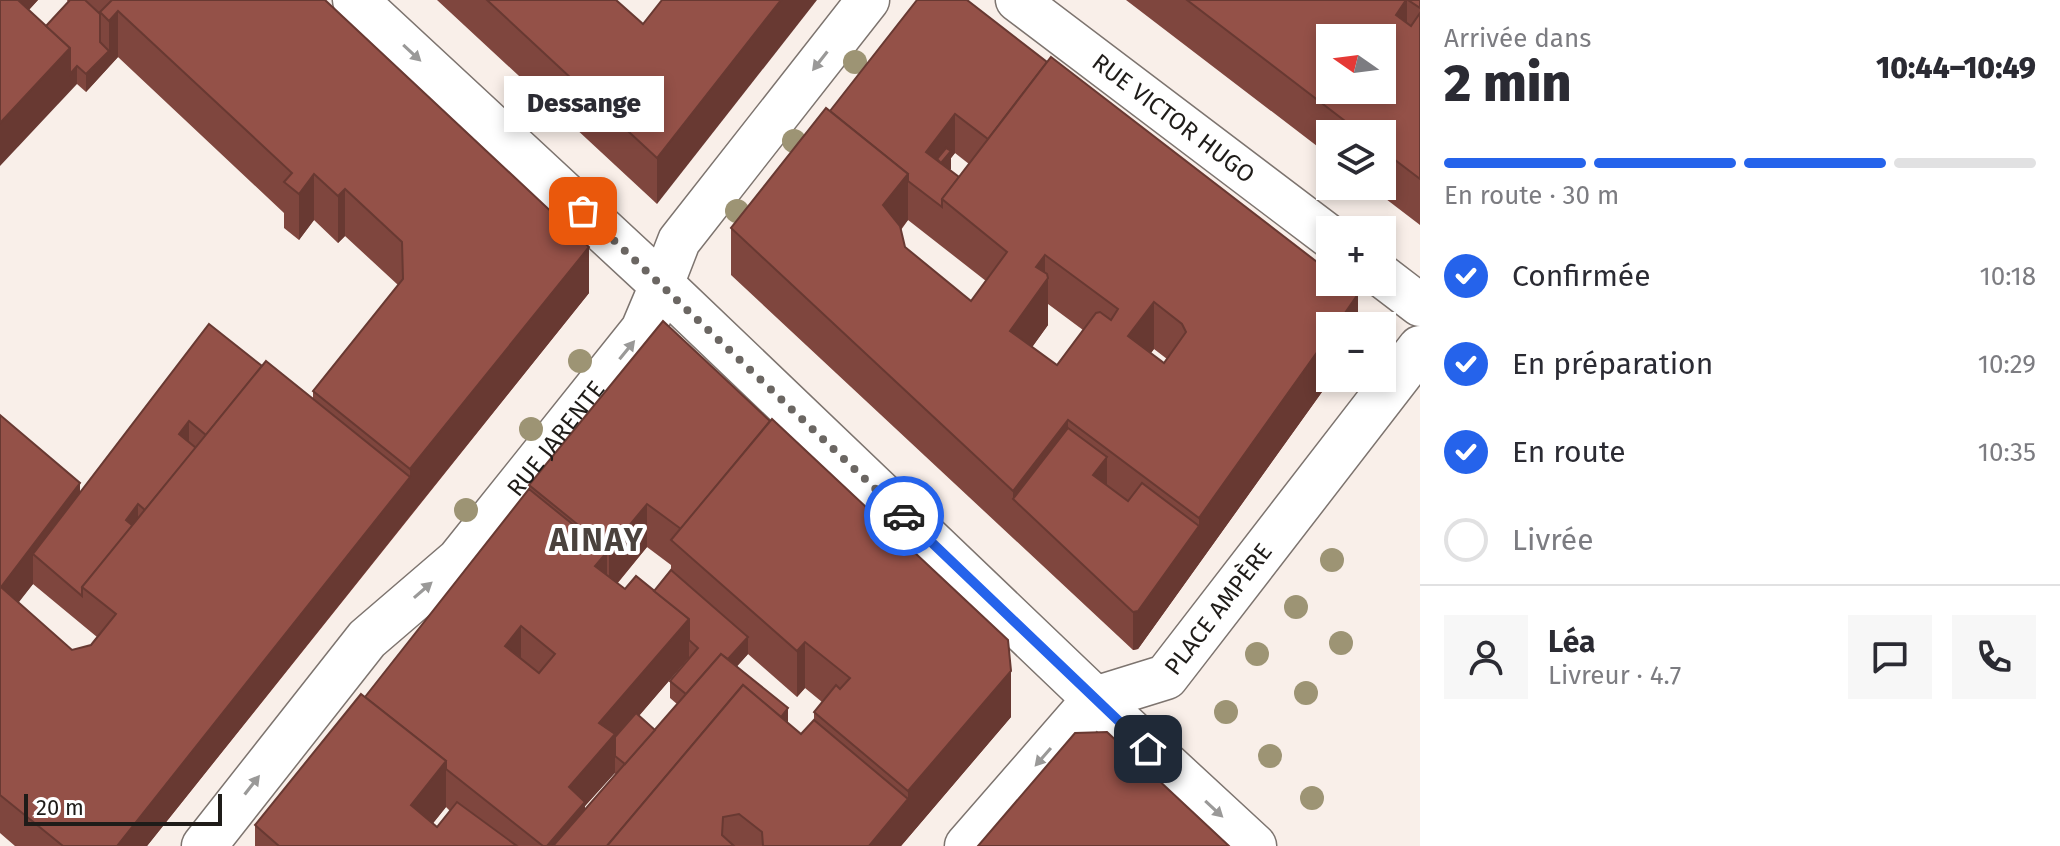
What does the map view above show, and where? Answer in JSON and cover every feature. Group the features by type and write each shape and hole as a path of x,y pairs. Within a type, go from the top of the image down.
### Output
{"street":[{"path":"355,0 662,285 1095,699 1254,846"},
{"name":"RUE JARENTE","path":"204,846 367,639 459,560 643,330 679,241 868,0"},
{"name":"RUE VICTOR HUGO","path":"1017,0 1316,226"},
{"path":"1396,287 1420,305"},
{"name":"PLACE AMPÈRE","path":"1095,699 1166,677 1420,348"},
{"path":"967,846 1095,699"}],"building":[{"path":"0,0 18,0 70,48 0,123"},
{"path":"70,0 85,0 100,14 100,42 109,51 86,74 77,66 70,74 70,48 46,26"},
{"path":"112,0 325,0 589,247 410,469 313,391 403,279 402,242 345,189 338,196 314,174 299,194 284,182 292,173 118,11 109,21 100,12"},
{"path":"487,0 616,0 643,24 662,0 781,0 657,158"},
{"path":"917,0 967,0 1047,62 988,139 955,114 926,152 959,177 942,199 942,207 908,181 908,174 830,111"},
{"path":"1187,0 1406,0 1396,15 1411,26 1420,13 1420,179 1396,161 1396,120 1344,120 1323,104 1396,104 1396,24 1316,24 1316,99"},
{"path":"1408,0 1420,0 1420,8"},
{"path":"1051,57 1316,261 1316,296 1357,296 1346,312 1316,312 1316,354 1199,518 1068,420 1013,491 731,228 826,108 908,174 883,205 900,226 905,247 971,301 1007,252 942,199","holes":["1045,255 1118,309 1111,320 1100,312 1096,313 1057,365 1010,331 1048,278 1036,267","1154,302 1182,324 1186,332 1164,363 1128,336"]},
{"path":"946,148 951,151 941,163 937,159"},
{"path":"663,321 770,421 681,529 647,504 609,550 529,485"},
{"path":"209,324 262,366 206,435 189,421 179,434 196,448 145,510 138,504 126,520 133,526 82,587 82,596 33,554"},
{"path":"266,361 410,477 117,846 63,846 0,795 0,415 80,483 1,587 72,650 91,645 116,614 82,587"},
{"path":"772,419 1008,640 1011,671 908,791 814,712 836,685 840,689 850,678 805,642 797,651 671,540"},
{"path":"1068,428 1107,457 1093,475 1128,501 1142,483 1199,526 1138,611 1133,612 1013,499"},
{"path":"529,489 607,552 595,566 625,589 636,576 689,619 599,723 615,734 569,787 585,802 547,846 543,846 446,769 446,761 365,697","holes":["521,626 555,654 539,673 505,646"]},
{"path":"671,570 748,637 728,659 721,654 686,694 670,681 698,648 689,640 689,619 654,591"},
{"path":"721,654 788,708 781,717 743,685 607,846 553,846"},
{"path":"743,685 801,734 814,720 908,799 869,846 763,846 762,832 739,814 723,817 722,835 734,846 607,846"},
{"path":"361,694 446,761 411,805 437,827 457,802 517,846 279,846 255,825"},
{"path":"636,713 655,730 625,764 615,756 615,737"},
{"path":"1107,732 1229,846 978,846 1075,733"}],"way so far":[{"path":"583,211 904,516"}],"place":[{"name":"Dessange","path":"583,211"}],"district":[{"name":"AINAY","path":"597,540"}],"route":[{"path":"904,516 1148,749"}]}
